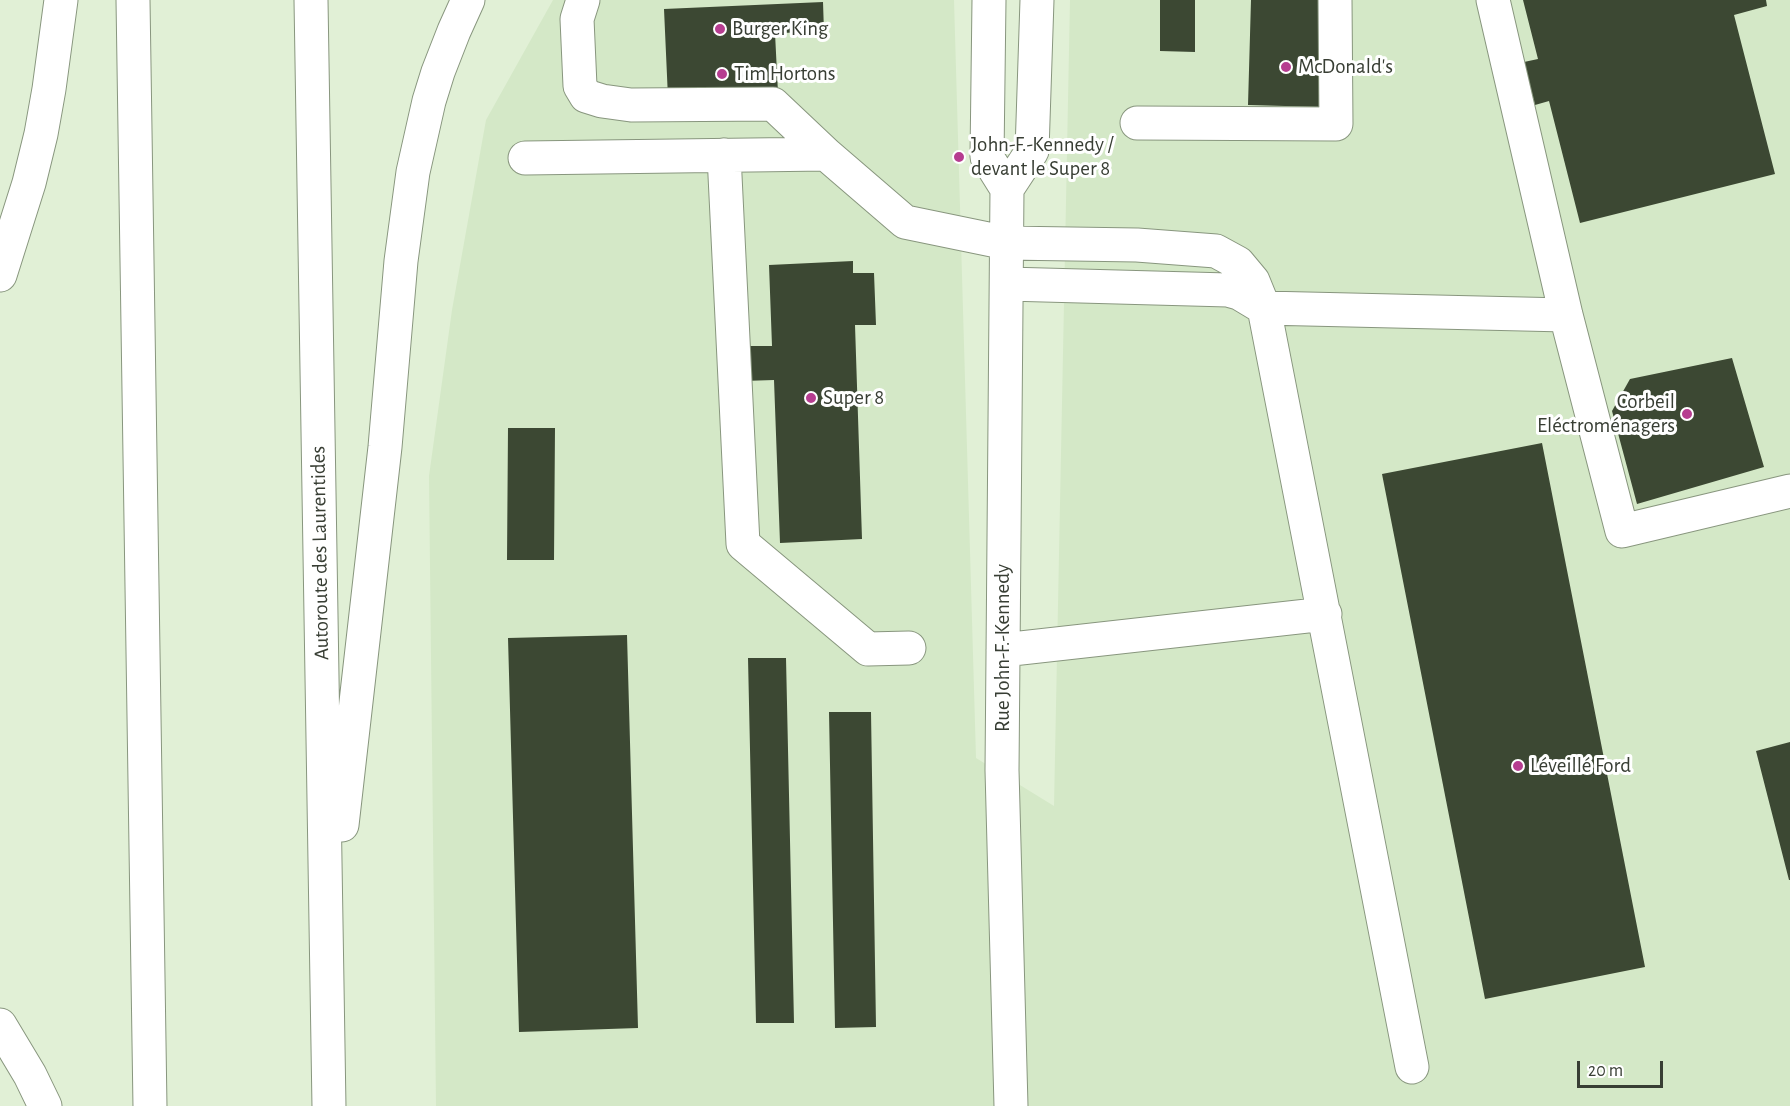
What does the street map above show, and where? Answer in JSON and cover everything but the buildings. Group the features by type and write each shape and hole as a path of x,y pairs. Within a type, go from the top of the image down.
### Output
{"main road":[{"path":"0,275 29,183 40,134 61,0"},
{"path":"133,0 150,1106"},
{"name":"Autoroute des Laurentides","path":"311,0 329,1106"},
{"path":"326,958 386,447 395,326 413,172 429,101 446,51 468,0"},
{"path":"583,0 577,19 580,86 586,96 631,105 773,105 905,222 1007,243 1137,245 1216,251 1238,263 1253,281 1264,308 1412,1067"},
{"path":"989,0 987,157 1007,189 1032,151 1037,0"},
{"path":"1137,123 1203,124 1228,144 1311,144 1336,124 1335,0"},
{"path":"1493,0 1566,315 1622,531 1790,491"},
{"path":"525,158 826,154"},
{"path":"724,155 743,544 868,649 909,648"},
{"name":"Rue John-F.-Kennedy","path":"1007,189 1002,770 1011,1106"},
{"path":"1007,284 1228,290 1264,308 1566,315"},
{"path":"1003,650 1325,614"},
{"path":"0,1025 30,1075 45,1106"}],"shaded area":[{"path":"553,0 954,0 976,758 1054,806 1070,0 1790,0 1790,1106 436,1106 429,476 452,310 486,120"}],"place":[{"name":"Burger King","path":"720,29"},
{"name":"McDonald's","path":"1286,67"},
{"name":"Tim Hortons","path":"722,74"},
{"name":"John-F.-Kennedy / devant le Super 8","path":"959,157"},
{"name":"Super 8","path":"811,398"},
{"name":"Corbeil Eléctroménagers","path":"1687,414"},
{"name":"Léveillé Ford","path":"1518,766"}]}
